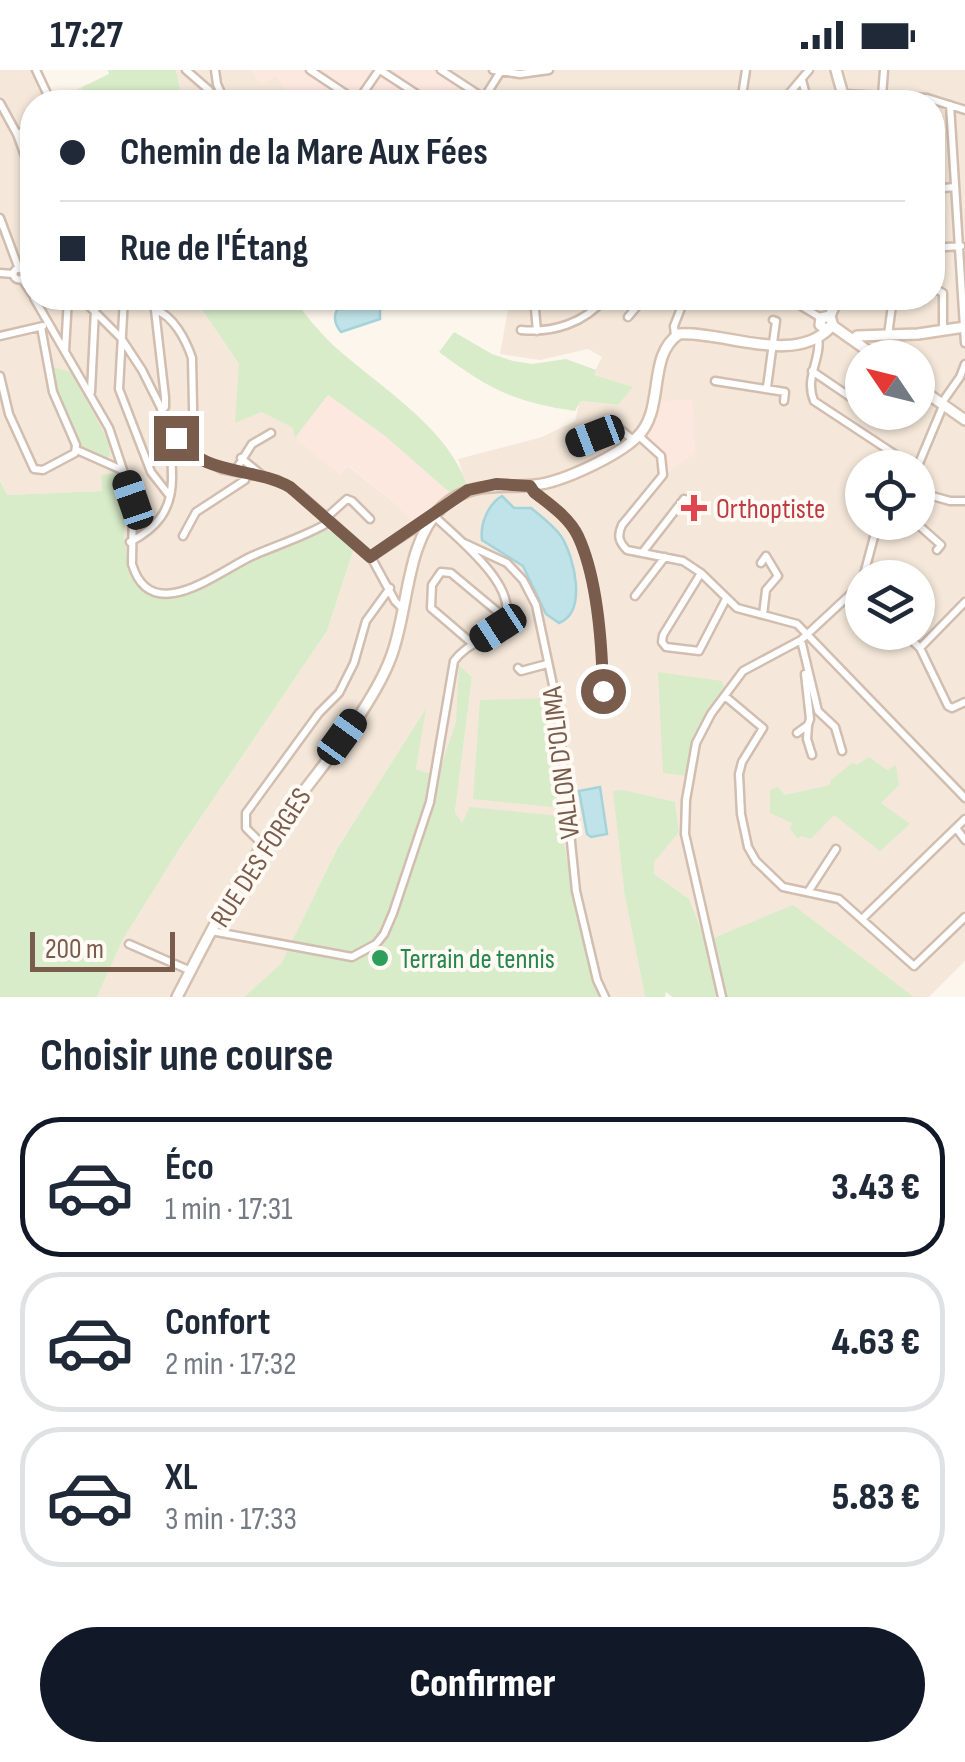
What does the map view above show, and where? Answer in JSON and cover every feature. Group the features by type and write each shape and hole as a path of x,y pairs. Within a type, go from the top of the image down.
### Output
{"main road":[{"path":"434,516 472,488 496,484 530,486 567,476 636,438 652,410 664,352 675,336 684,333 798,345 822,329 832,310"},
{"path":"822,329 854,340 857,336 964,328"},
{"path":"935,400 965,420"},
{"name":"RUE DES FORGES","path":"177,997 263,845 379,682 391,659 422,537 434,516"}],"street":[{"path":"186,70 209,90"},
{"path":"310,70 339,90"},
{"path":"379,70 410,90"},
{"path":"441,70 472,90"},
{"path":"498,71 549,70"},
{"path":"792,90 809,70"},
{"path":"802,79 805,90"},
{"path":"0,103 20,142"},
{"path":"945,103 965,110"},
{"path":"950,105 965,343"},
{"path":"945,188 956,187"},
{"path":"0,218 20,269"},
{"path":"945,247 961,246"},
{"path":"39,310 45,325 53,392 77,450 123,471"},
{"path":"65,353 67,310"},
{"path":"91,394 95,310"},
{"path":"96,310 121,338 176,438 194,456 234,471 264,476"},
{"path":"123,310 118,373 123,401 151,472 169,495"},
{"path":"161,409 165,397 155,310 166,314 192,358 194,456"},
{"path":"535,310 536,331"},
{"path":"521,330 536,331 572,323 593,310"},
{"path":"628,317 634,310"},
{"path":"675,336 674,326 681,310"},
{"path":"801,310 822,329 812,371 810,390 814,401 890,450"},
{"path":"888,336 891,310"},
{"path":"942,310 942,330"},
{"path":"767,387 775,344 773,320"},
{"path":"0,336 45,325"},
{"path":"45,325 91,394 108,428 133,500 132,564 148,588 170,595 183,592 248,558 313,532 347,500 370,519"},
{"path":"924,450 942,405 962,378 965,364"},
{"path":"142,370 162,375"},
{"path":"812,371 845,393"},
{"path":"0,376 9,414 34,469 43,470 77,450"},
{"path":"715,381 785,392 784,401"},
{"path":"576,444 620,429 660,456 663,475 618,534 627,550 683,561 737,608 797,624 804,638 965,798"},
{"path":"234,471 252,444 271,433"},
{"path":"130,542 158,525 164,515 172,485 171,451 176,438"},
{"path":"240,458 264,476 290,487 370,557 395,601 404,609"},
{"path":"184,536 196,512 245,480 248,474"},
{"path":"530,486 568,521 578,536 597,616 603,691"},
{"path":"935,497 965,501"},
{"path":"642,553 682,503"},
{"path":"370,557 434,516"},
{"name":"VALLON D'OLIMA","path":"434,516 458,540 495,555 523,580 536,606 557,704 576,891 597,980 605,997"},
{"path":"211,931 352,957 376,944 384,934 430,802 454,661 498,628 508,605 504,590 458,540"},
{"path":"934,540 941,546 937,550"},
{"path":"761,563 766,556 778,576 766,590 764,614"},
{"path":"635,596 665,557"},
{"path":"474,644 432,608 432,584 441,572 452,574 505,618"},
{"path":"701,573 663,635 666,647 699,651 726,599"},
{"path":"392,590 407,596"},
{"path":"263,845 246,828 246,812 339,692 354,663 366,621 392,590"},
{"path":"722,997 685,834 696,743 711,714 743,670 804,638 845,600"},
{"path":"935,633 965,602"},
{"path":"804,638 810,719 807,739 812,755"},
{"path":"921,650 948,706 965,702"},
{"path":"805,663 818,712 835,727 842,750"},
{"path":"518,668 521,671 547,664"},
{"path":"726,697 763,728 742,762 741,814 748,846 756,861 783,887 839,899 914,966 965,916"},
{"path":"797,733 808,725"},
{"path":"862,919 965,819"},
{"path":"956,828 965,840"},
{"path":"808,892 836,849"},
{"path":"129,944 190,971"}],"shaded area":[{"path":"0,70 40,70 50,90 20,90 20,310 202,310 239,364 261,412 293,428 341,474 348,466 413,522 449,492 466,485 458,459 542,437 575,421 580,401 617,405 632,387 593,375 602,357 588,349 540,360 500,354 508,310 945,310 945,90 180,90 176,70 965,70 965,961 929,997 914,997 793,906 706,941 689,899 654,874 653,862 679,832 675,802 625,897 645,997 604,997 581,935 559,816 462,824 455,812 472,677 460,666 456,721 438,776 416,769 424,711 337,849 281,965 244,997 97,997 122,941 178,851 327,631 355,545 256,555 168,599 144,592 129,569 124,534 130,499 103,491 7,495 0,479","holes":["658,401 695,453 668,468 652,423"]},
{"path":"251,70 432,70 463,90 286,90 276,76 261,85"},
{"path":"328,395 385,436 449,492 413,523 394,502 349,466 340,475 295,438"},
{"path":"692,400 695,453 667,473 667,460 647,434 658,401"}],"green space":[{"path":"108,70 176,70 180,90 83,90 82,87 109,74"},
{"path":"202,310 302,310 333,345 428,426 444,444 467,485 449,492 385,436 328,395 295,438 293,428 261,412 235,423 239,364"},
{"path":"454,332 513,361 532,364 566,359 596,370 594,375 633,387 618,405 581,401 575,411 518,398 488,385 439,352"},
{"path":"52,367 71,372 109,442 110,455 106,460 82,447 56,391"},
{"path":"119,472 130,499 124,534 129,569 144,592 167,599 256,555 328,530 355,545 327,631 178,851 122,941 97,997 0,997 0,480 7,495 102,491 101,475"},
{"path":"459,665 472,677 455,812 462,823 470,807 559,816 581,935 604,997 244,997 281,964 337,849 426,708 416,769 438,776 456,721"},
{"path":"658,672 722,681 726,693 701,732 687,776 663,773"},
{"path":"553,698 561,808 473,799 480,700"},
{"path":"869,757 887,770 896,765 899,785 881,803 910,824 880,851 834,815 811,839 798,839 790,829 792,823 770,813 770,790 778,787 785,795 830,785 852,763 857,765"},
{"path":"613,791 675,802 679,832 654,862 654,874 689,899 706,941 793,905 914,997 672,997 666,992 665,997 645,997 625,897"}],"water":[{"path":"380,310 380,319 341,332 336,313"},
{"path":"502,496 514,508 531,508 566,545 574,569 576,596 568,617 559,623 546,614 523,566 482,540 486,515"},
{"path":"600,787 607,834 591,837 587,834 579,791"}],"place":[{"name":"Orthoptiste","path":"694,508"},
{"name":"Terrain de tennis","path":"380,958"}],"route":[{"path":"176,438 205,463 277,480 290,487 370,557 468,490 496,484 530,486 568,521 578,536 597,616 603,691"}]}
